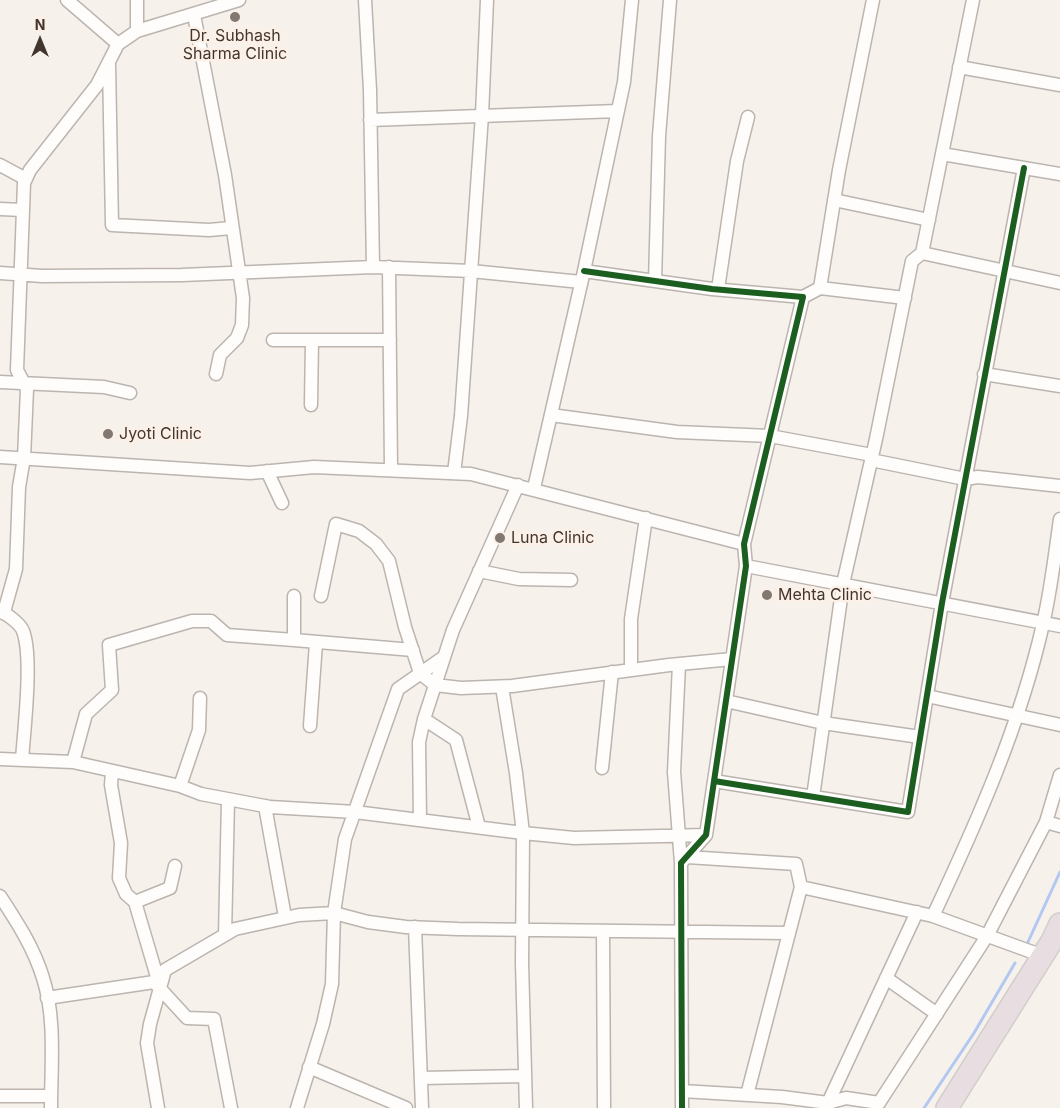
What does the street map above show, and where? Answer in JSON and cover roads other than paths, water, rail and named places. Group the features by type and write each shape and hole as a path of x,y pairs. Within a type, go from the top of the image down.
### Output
{"highway":[{"path":"947,1108 1043,956 1060,924"}],"street":[{"path":"67,0 118,44"},
{"path":"137,0 137,32"},
{"path":"198,0 196,14 223,165 243,298 242,325 237,338 220,355 216,374"},
{"path":"22,760 28,660 23,630 2,612 16,569 19,486 24,458 27,389 18,370 24,183 97,85 118,44 137,32 240,0"},
{"path":"365,0 373,266"},
{"path":"454,473 461,416 482,115 487,0"},
{"path":"534,488 583,276 624,82 632,0"},
{"path":"655,281 659,136 670,0"},
{"path":"820,288 834,200 873,0"},
{"path":"813,797 843,584 872,457 912,261 922,253 973,0"},
{"path":"109,62 112,225 209,230 231,228"},
{"path":"959,67 1060,85"},
{"path":"370,120 618,110"},
{"path":"718,289 737,162 748,117"},
{"path":"942,154 1060,174"},
{"path":"0,165 26,179"},
{"path":"714,781 908,812 942,603 1003,271 1024,168"},
{"path":"834,200 929,220"},
{"path":"0,209 23,210"},
{"path":"922,253 1060,283"},
{"path":"0,273 22,275 182,275 373,266 655,281 804,297 820,288 905,298"},
{"path":"389,267 391,469"},
{"path":"684,860 706,835 746,566 744,544 804,297"},
{"path":"273,340 390,340"},
{"path":"311,405 312,340"},
{"path":"984,374 1060,386"},
{"path":"0,382 104,387 130,394"},
{"path":"551,415 677,432 770,436 965,479 978,477 1060,486"},
{"path":"0,457 250,473 314,467 471,474 534,488 744,544"},
{"path":"267,471 282,503"},
{"path":"420,820 418,742 424,719 453,630 518,484"},
{"path":"631,669 631,619 646,518"},
{"path":"933,916 982,810 1017,715 1043,623 1060,519"},
{"path":"321,596 336,524 359,531 376,544 389,561 420,673 435,685 461,688 502,687 631,669 732,659"},
{"path":"746,566 1060,626"},
{"path":"479,571 519,579 571,580"},
{"path":"294,596 294,640"},
{"path":"73,762 86,714 112,690 109,645 192,621 210,621 227,635 413,650"},
{"path":"310,726 316,643"},
{"path":"297,1108 323,1024 332,984 334,913 345,839 398,688 444,657"},
{"path":"678,664 674,772 678,836 684,860 681,931 682,1108"},
{"path":"602,768 612,672"},
{"path":"502,687 516,773 523,833 522,930 526,1108"},
{"path":"926,696 1060,725"},
{"path":"180,786 199,730 200,698"},
{"path":"726,701 823,723 920,737"},
{"path":"424,719 456,740 479,827"},
{"path":"0,759 73,762 180,786 201,794 265,806 355,812 574,838 706,835"},
{"path":"112,771 111,785 121,843 120,878 126,894 135,902 160,986"},
{"path":"682,1091 828,1103 846,1098 877,1106 987,936 1046,822 1060,775"},
{"path":"225,935 228,800"},
{"path":"265,806 285,917"},
{"path":"1046,822 1060,826"},
{"path":"684,860 796,864 801,887 787,933 747,1095"},
{"path":"135,902 170,888 175,866"},
{"path":"801,887 933,916 1043,956"},
{"path":"0,896 31,946 44,979 52,1042 51,1102 0,1096"},
{"path":"828,1103 917,912"},
{"path":"158,1108 147,1043 165,970 235,929 285,917 334,913 368,922 415,927 787,933"},
{"path":"415,927 422,1108"},
{"path":"603,931 604,1108"},
{"path":"886,978 937,1014"},
{"path":"47,998 154,982 160,986 187,1018 214,1019 230,1108"},
{"path":"309,1067 406,1108"},
{"path":"421,1078 525,1076"}],"waterway":[{"path":"1028,942 1060,872"},
{"path":"924,1108 974,1033 1015,963"}],"place":[{"name":"Dr. Subhash Sharma Clinic","path":"235,17"},
{"name":"Jyoti Clinic","path":"108,434"},
{"name":"Luna Clinic","path":"500,538"},
{"name":"Mehta Clinic","path":"767,595"}]}
